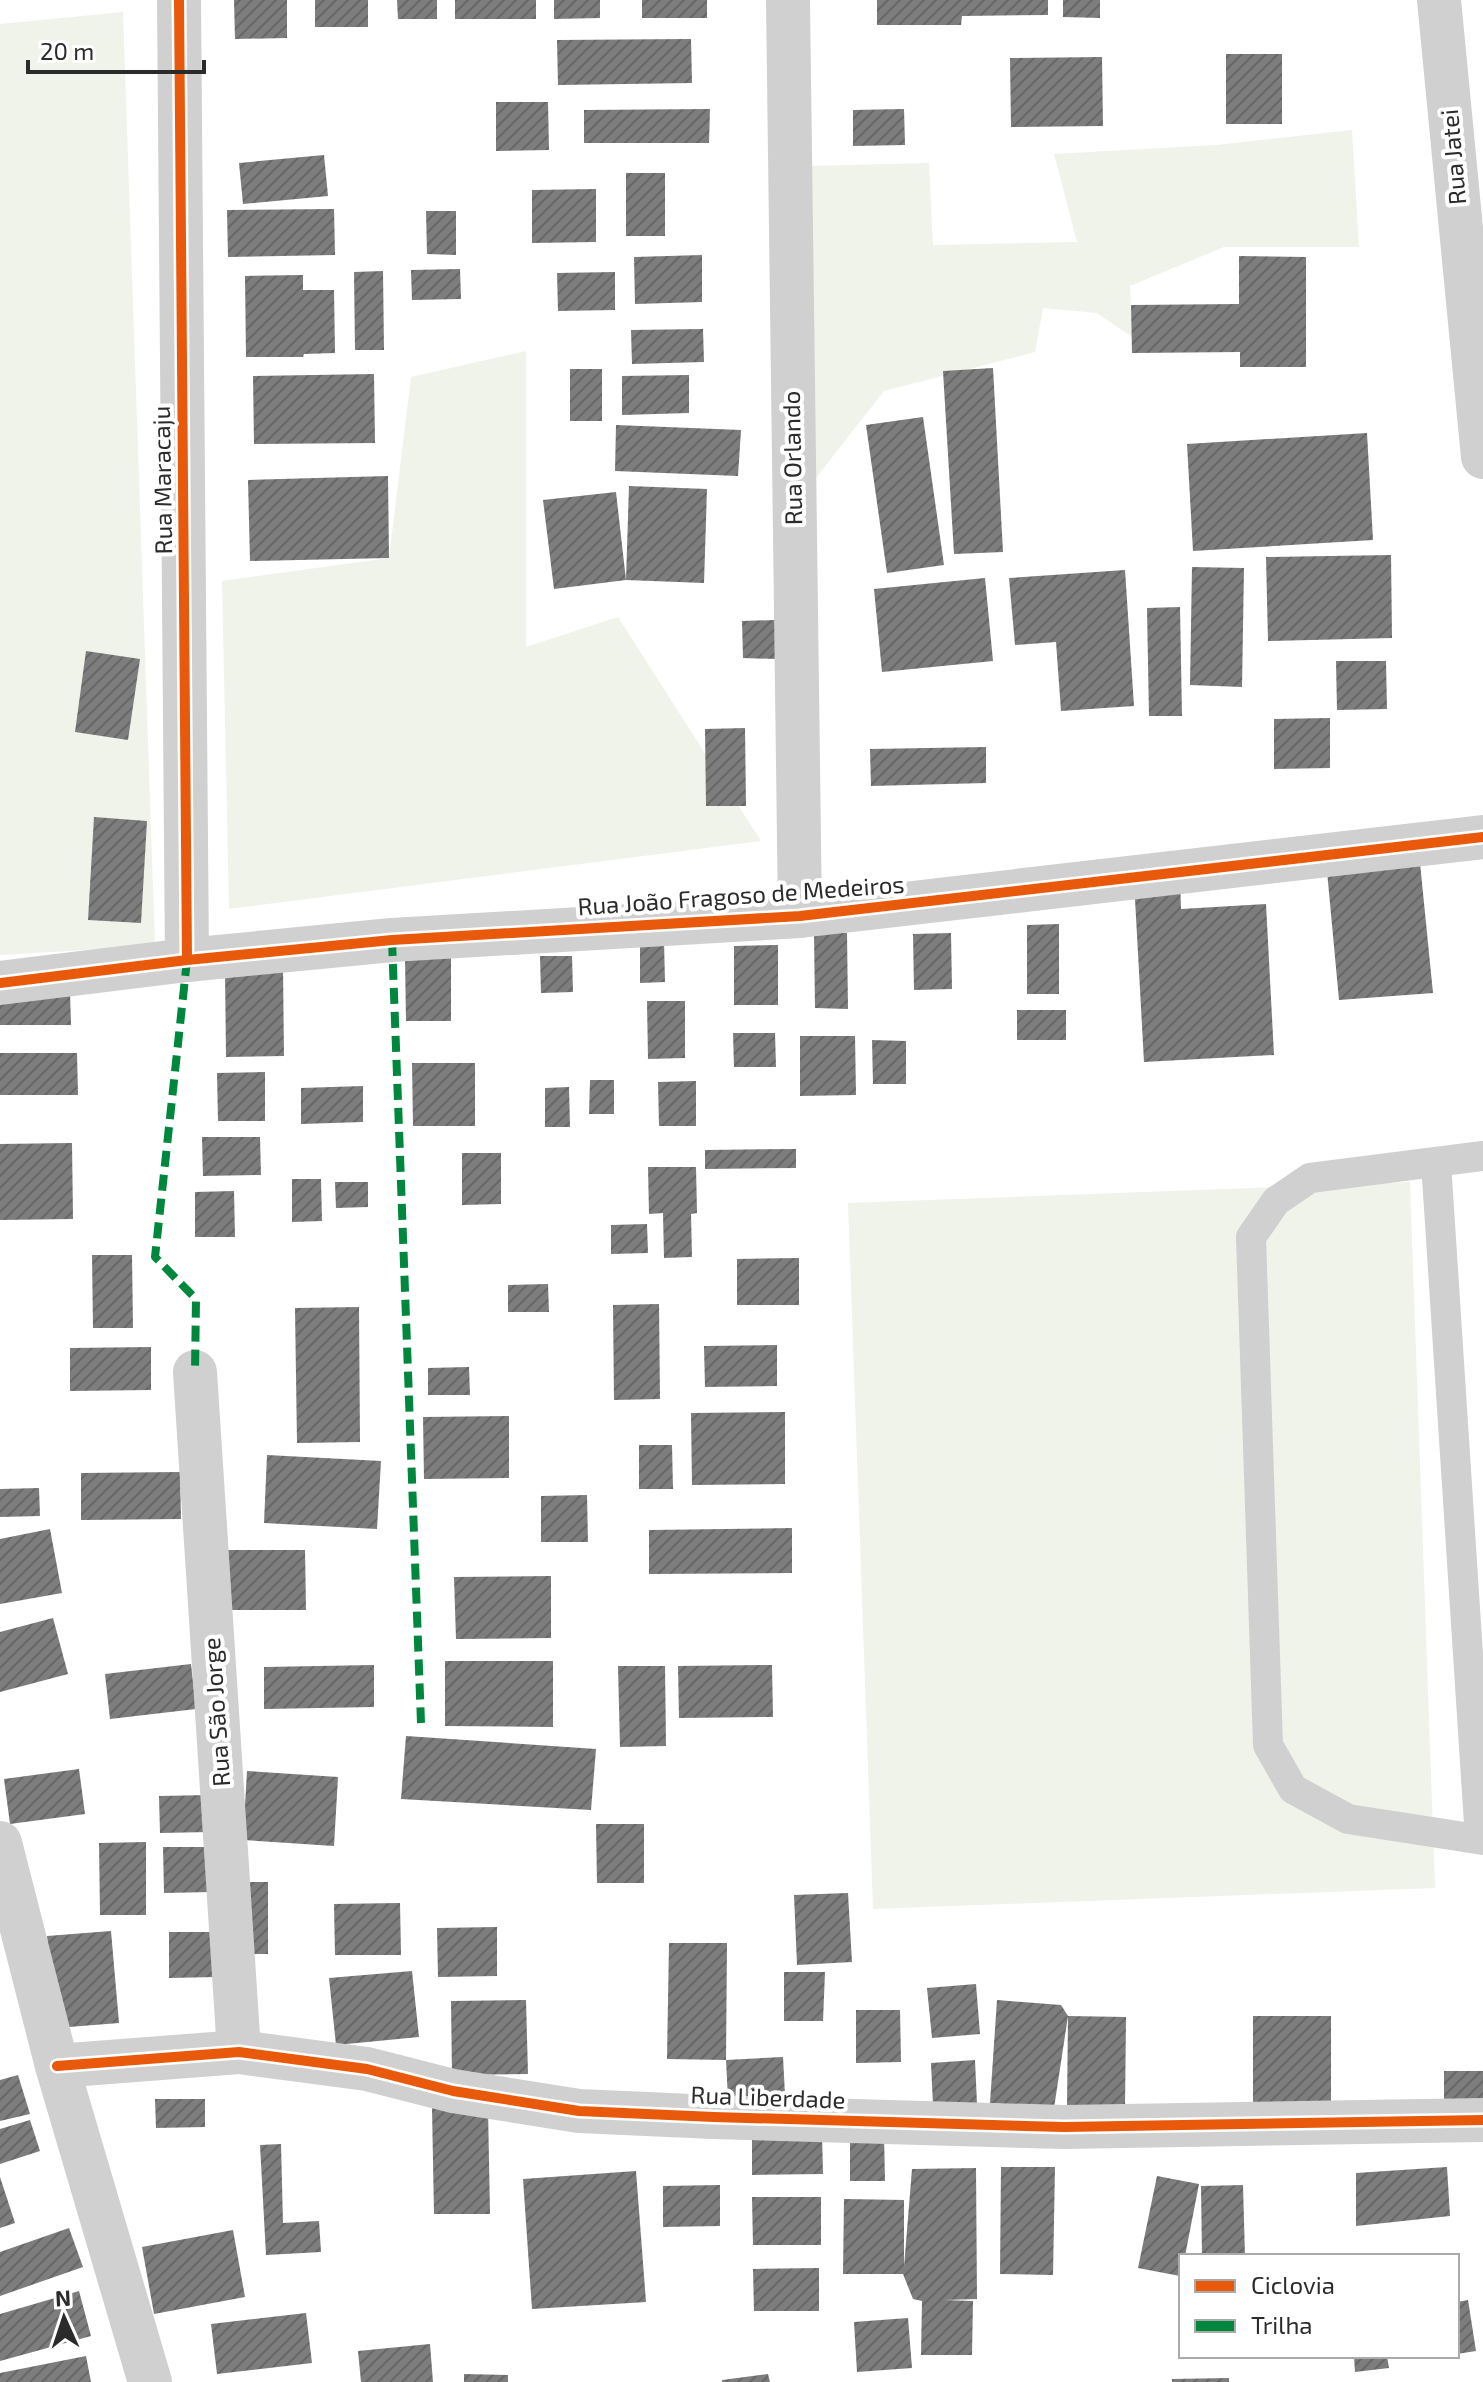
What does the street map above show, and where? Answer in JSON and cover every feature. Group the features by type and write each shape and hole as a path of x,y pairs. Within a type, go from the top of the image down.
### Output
{"street":[{"name":"Rua Maracaju","path":"179,0 187,960"},
{"name":"Rua Orlando","path":"788,0 800,916"},
{"name":"Rua Jatei","path":"1439,0 1483,457"},
{"name":"Rua João Fragoso de Medeiros","path":"0,983 187,960 392,940 800,916 1483,837"},
{"name":"Rua São Jorge","path":"195,1372 239,2052"},
{"path":"0,1843 57,2066 150,2382"},
{"name":"Rua Liberdade","path":"57,2066 239,2052 367,2069 453,2091 579,2111 1064,2127 1483,2120"}],"lane":[{"path":"1436,1162 1482,1839 1348,1819 1293,1789 1268,1745 1251,1237 1276,1201 1310,1178 1483,1156"}],"shaded area":[{"path":"123,12 155,946 0,955 0,24"},
{"path":"1352,130 1359,247 1224,247 1130,286 1132,337 1097,313 1043,308 1035,352 884,391 794,506 804,166 929,163 933,245 1077,242 1054,154 1216,145"},
{"path":"526,351 526,647 618,617 761,841 229,909 222,581 389,558 411,377"},
{"path":"1410,1182 1435,1888 873,1909 848,1203"}],"building":[{"path":"234,0 287,0 287,38 235,39"},
{"path":"315,0 368,0 368,27 315,27"},
{"path":"397,0 437,0 437,19 398,19"},
{"path":"455,0 536,0 536,19 455,19"},
{"path":"554,0 600,0 600,18 554,19"},
{"path":"642,0 707,0 707,18 642,18"},
{"path":"877,0 1048,0 1048,15 962,16 961,25 877,25"},
{"path":"1063,0 1100,0 1100,18 1063,17"},
{"path":"691,39 692,83 558,85 557,40"},
{"path":"1226,54 1282,54 1282,124 1226,124"},
{"path":"1102,57 1103,126 1011,127 1010,58"},
{"path":"496,102 548,102 549,150 496,151"},
{"path":"710,109 709,143 584,143 584,110"},
{"path":"904,109 905,145 853,146 853,110"},
{"path":"324,155 328,196 243,204 239,163"},
{"path":"626,173 665,173 665,236 626,236"},
{"path":"596,189 596,242 532,243 532,190"},
{"path":"334,209 335,255 228,257 227,210"},
{"path":"426,211 456,211 456,255 427,254"},
{"path":"702,255 702,302 635,304 634,257"},
{"path":"1239,256 1306,257 1306,367 1240,367 1240,352 1132,353 1131,305 1239,304"},
{"path":"460,269 461,299 412,300 411,270"},
{"path":"383,271 384,350 355,350 354,272"},
{"path":"615,272 615,310 558,311 557,273"},
{"path":"303,275 303,290 334,290 335,353 304,354 303,357 246,357 245,276"},
{"path":"703,329 704,362 632,364 631,330"},
{"path":"993,368 1003,552 954,554 943,371"},
{"path":"570,369 602,369 602,421 570,421"},
{"path":"374,374 375,443 254,444 253,376"},
{"path":"689,375 689,413 622,415 622,376"},
{"path":"923,417 944,565 887,573 866,425"},
{"path":"616,425 741,430 738,476 615,471"},
{"path":"1367,433 1373,540 1193,551 1187,444"},
{"path":"388,476 389,558 250,561 248,480"},
{"path":"629,486 707,489 704,583 626,580"},
{"path":"616,492 626,580 554,589 543,500"},
{"path":"1391,555 1392,638 1268,641 1266,557"},
{"path":"1192,567 1244,568 1242,687 1190,685"},
{"path":"1125,570 1134,706 1061,711 1056,642 1015,645 1009,578"},
{"path":"985,578 993,661 882,672 874,589"},
{"path":"1180,607 1182,716 1149,716 1147,608"},
{"path":"775,620 776,659 743,658 742,621"},
{"path":"86,651 140,659 128,740 75,732"},
{"path":"1336,661 1386,661 1387,709 1337,710"},
{"path":"1330,718 1330,768 1274,769 1274,719"},
{"path":"745,728 746,806 706,806 705,729"},
{"path":"986,747 986,783 871,786 870,749"},
{"path":"94,817 147,821 141,923 88,920"},
{"path":"1420,863 1433,993 1339,1000 1327,871"},
{"path":"1180,879 1181,909 1266,904 1274,1055 1144,1062 1134,881"},
{"path":"1059,924 1059,994 1027,994 1027,925"},
{"path":"814,933 847,933 848,1009 815,1008"},
{"path":"951,933 952,989 914,990 913,934"},
{"path":"640,941 664,941 665,982 640,983"},
{"path":"778,945 778,1005 734,1005 734,946"},
{"path":"540,956 572,956 573,992 541,993"},
{"path":"405,958 451,958 451,1021 406,1021"},
{"path":"283,968 284,1056 226,1057 225,970"},
{"path":"70,991 71,1025 0,1025 0,992"},
{"path":"647,1001 685,1001 685,1058 648,1059"},
{"path":"1017,1010 1066,1010 1066,1040 1017,1040"},
{"path":"733,1033 775,1033 776,1067 734,1067"},
{"path":"800,1036 855,1036 856,1095 800,1096"},
{"path":"872,1040 906,1041 906,1084 873,1084"},
{"path":"0,1053 77,1053 78,1095 0,1095"},
{"path":"412,1063 475,1063 475,1126 413,1126"},
{"path":"265,1072 265,1121 218,1121 217,1073"},
{"path":"590,1080 614,1080 614,1114 589,1114"},
{"path":"696,1081 696,1126 659,1126 658,1082"},
{"path":"363,1086 363,1122 301,1124 301,1088"},
{"path":"569,1087 570,1127 545,1127 545,1088"},
{"path":"202,1137 260,1137 261,1175 203,1176"},
{"path":"72,1143 73,1219 0,1220 0,1144"},
{"path":"796,1149 796,1168 705,1169 705,1150"},
{"path":"462,1153 501,1153 501,1204 462,1205"},
{"path":"648,1167 696,1167 697,1213 691,1214 692,1257 664,1258 663,1213 649,1214"},
{"path":"292,1179 321,1179 322,1221 292,1222"},
{"path":"335,1182 368,1182 368,1207 336,1208"},
{"path":"234,1191 235,1237 195,1237 195,1192"},
{"path":"647,1224 648,1253 611,1254 611,1225"},
{"path":"92,1255 132,1255 133,1328 93,1328"},
{"path":"799,1258 799,1305 737,1305 737,1259"},
{"path":"548,1284 549,1312 508,1312 508,1285"},
{"path":"659,1304 660,1399 614,1400 613,1305"},
{"path":"359,1307 360,1442 297,1443 295,1308"},
{"path":"777,1345 777,1386 705,1387 704,1346"},
{"path":"151,1347 151,1390 70,1391 70,1348"},
{"path":"469,1367 470,1395 428,1395 428,1368"},
{"path":"785,1412 785,1484 692,1485 691,1413"},
{"path":"509,1416 509,1478 424,1479 423,1417"},
{"path":"639,1445 672,1445 673,1489 639,1489"},
{"path":"267,1455 381,1461 377,1529 264,1523"},
{"path":"180,1472 181,1519 81,1520 81,1473"},
{"path":"39,1488 40,1516 0,1517 0,1489"},
{"path":"587,1495 588,1542 541,1542 541,1496"},
{"path":"792,1528 792,1573 649,1574 649,1530"},
{"path":"50,1529 62,1593 0,1604 0,1539"},
{"path":"227,1550 305,1550 306,1610 227,1610"},
{"path":"551,1576 551,1638 456,1639 454,1577"},
{"path":"53,1618 68,1674 0,1692 0,1632"},
{"path":"445,1661 553,1661 553,1727 445,1726"},
{"path":"191,1664 196,1709 110,1719 105,1674"},
{"path":"374,1665 374,1707 264,1709 264,1667"},
{"path":"772,1665 773,1717 679,1718 678,1666"},
{"path":"618,1666 665,1666 666,1746 620,1747"},
{"path":"406,1736 596,1749 591,1810 401,1799"},
{"path":"79,1769 85,1814 10,1824 4,1779"},
{"path":"247,1771 338,1777 334,1846 243,1840"},
{"path":"209,1795 209,1832 160,1833 159,1796"},
{"path":"596,1824 644,1824 644,1883 597,1883"},
{"path":"146,1842 146,1915 100,1915 99,1843"},
{"path":"163,1847 211,1847 211,1892 164,1893"},
{"path":"245,1882 268,1882 268,1954 246,1954"},
{"path":"848,1893 852,1962 797,1965 794,1895"},
{"path":"400,1903 401,1955 335,1955 334,1904"},
{"path":"497,1927 497,1976 438,1977 437,1928"},
{"path":"111,1931 119,2023 56,2028 47,1936"},
{"path":"169,1932 215,1932 216,1977 169,1978"},
{"path":"669,1943 727,1943 726,2060 667,2059"},
{"path":"412,1971 419,2037 336,2045 329,1978"},
{"path":"784,1972 825,1972 823,2021 784,2021"},
{"path":"976,1984 980,2034 932,2038 927,1988"},
{"path":"526,2000 528,2074 452,2075 451,2001"},
{"path":"997,2000 1061,2005 1068,2016 1054,2108 990,2103"},
{"path":"856,2010 900,2010 901,2062 856,2063"},
{"path":"1068,2016 1126,2017 1125,2108 1067,2107"},
{"path":"1253,2016 1331,2016 1331,2112 1253,2112"},
{"path":"783,2057 785,2095 728,2099 726,2060"},
{"path":"975,2060 977,2104 933,2106 931,2063"},
{"path":"1444,2071 1483,2071 1483,2111 1444,2110"},
{"path":"18,2075 30,2114 0,2121 0,2080"},
{"path":"155,2099 205,2099 205,2127 156,2128"},
{"path":"432,2108 488,2108 490,2214 434,2214"},
{"path":"30,2120 40,2151 0,2164 0,2129"},
{"path":"822,2133 823,2174 752,2175 752,2134"},
{"path":"884,2135 885,2181 850,2181 850,2136"},
{"path":"281,2144 283,2223 319,2221 321,2252 266,2255 260,2145"},
{"path":"1001,2167 1055,2167 1053,2275 1000,2274"},
{"path":"1447,2167 1450,2216 1356,2226 1356,2173"},
{"path":"976,2168 977,2299 944,2300 973,2301 972,2355 921,2355 922,2301 913,2299 903,2274 843,2274 844,2199 904,2200 904,2267 912,2169"},
{"path":"636,2171 646,2302 532,2309 523,2179"},
{"path":"1157,2176 1199,2184 1185,2254 1179,2254 1179,2276 1138,2268"},
{"path":"0,2177 15,2223 0,2228"},
{"path":"720,2185 720,2226 663,2227 663,2186"},
{"path":"1243,2185 1245,2254 1202,2254 1201,2186"},
{"path":"752,2197 821,2197 821,2245 753,2245"},
{"path":"69,2228 83,2267 0,2296 0,2252"},
{"path":"233,2230 245,2297 154,2314 142,2247"},
{"path":"819,2268 819,2311 754,2311 753,2269"},
{"path":"79,2291 91,2336 0,2361 0,2314"},
{"path":"1468,2300 1476,2351 1459,2354 1459,2302"},
{"path":"306,2313 312,2363 217,2374 211,2324"},
{"path":"908,2318 912,2368 857,2372 854,2322"},
{"path":"430,2344 433,2382 361,2382 358,2351"},
{"path":"86,2356 91,2382 0,2382 0,2373"},
{"path":"1354,2358 1387,2358 1389,2368 1355,2372"},
{"path":"464,2374 508,2375 508,2382 464,2382"},
{"path":"768,2374 770,2382 722,2382 722,2380"},
{"path":"1229,2378 1229,2382 1172,2382 1172,2379"}],"marked path":[{"path":"392,940 421,1723"},
{"path":"187,960 155,1257 196,1299 195,1372"}],"cycle path":[{"path":"179,0 187,960"},
{"path":"0,983 187,960 392,940 800,916 1483,837"},
{"path":"57,2066 239,2052 367,2069 453,2091 579,2111 714,2117 1064,2127 1483,2120"}]}
